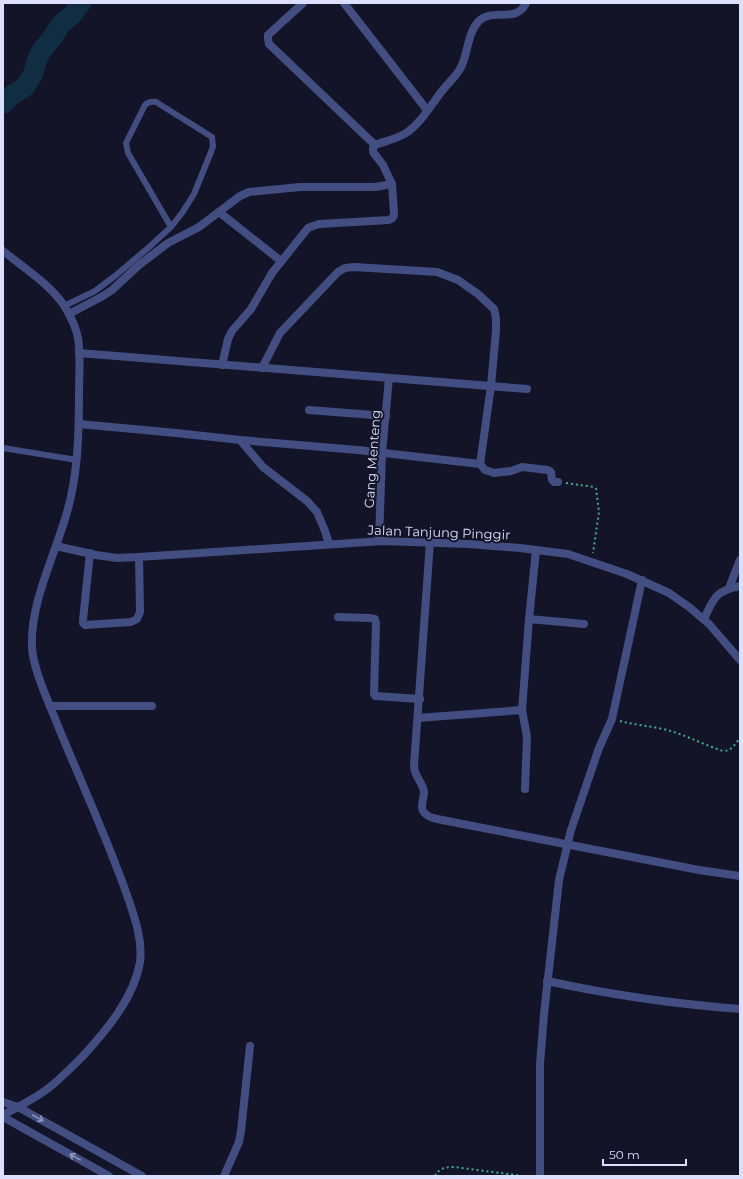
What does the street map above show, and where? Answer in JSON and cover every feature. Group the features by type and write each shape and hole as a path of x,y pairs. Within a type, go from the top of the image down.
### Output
{"street":[{"path":"302,3 268,35 269,44 375,145"},
{"path":"344,3 427,110"},
{"path":"222,365 228,339 232,330 251,309 280,261 308,228 313,226 392,219 394,213 392,184 383,165 373,152 373,148 375,145 406,133 418,122 461,69 473,31 477,23 482,18 520,12 526,3"},
{"path":"69,314 112,290 139,265 168,244 200,227 240,196 249,192 300,187 375,188 392,184"},
{"path":"219,212 280,261"},
{"path":"3,251 54,293 69,314 78,337 79,424 75,482 66,519 45,577 37,608 33,630 32,649 37,670 50,706 117,866 135,920 141,947 138,971 129,994 110,1025 65,1074 36,1098 3,1116 109,1176"},
{"path":"262,368 280,333 329,281 338,272 345,268 354,267 437,272 458,280 478,294 494,309 496,318 491,386 480,464"},
{"path":"79,353 527,389"},
{"name":"Gang Menteng","path":"379,541 382,453 389,378"},
{"path":"309,410 386,416"},
{"path":"79,424 292,444 480,464 485,470 494,473 511,471 522,467 548,470 551,472 552,480 554,482 558,482"},
{"path":"240,440 263,467 307,501 318,512 329,544"},
{"name":"Jalan Tanjung Pinggir","path":"56,546 118,558 379,541 430,542 520,548 568,554 627,574 669,593 704,619 740,660"},
{"path":"430,542 414,772 422,785 424,792 422,803 424,812 437,819 683,867 740,876"},
{"path":"525,789 527,737 522,710 536,550"},
{"path":"90,553 83,620 85,625 130,622 137,619 140,612 139,557"},
{"path":"729,588 740,560"},
{"path":"540,1176 540,1064 547,982 559,880 571,830 599,748 612,719 642,580"},
{"path":"704,619 714,598 729,588 740,586"},
{"path":"338,618 375,619 375,696 420,699"},
{"path":"529,618 584,624"},
{"path":"50,706 152,706"},
{"path":"418,718 522,710"},
{"path":"547,982 596,992 740,1009"},
{"path":"224,1176 239,1142 250,1046"},
{"path":"3,1102 18,1107 142,1176"}],"lane":[{"path":"64,306 95,291 148,248 171,227 194,194 212,152 212,137 156,102 152,101 145,105 126,143 126,149 171,227"},
{"path":"3,448 77,460"}],"path":[{"path":"558,482 594,487 596,489 599,512 591,562"},
{"path":"612,719 633,725 666,730 723,751 731,750 740,738"},
{"path":"435,1176 436,1173 443,1168 454,1167 524,1176"}],"waterway":[{"path":"3,104 12,95 25,87 33,74 42,50 61,24 73,14 81,3"}]}
